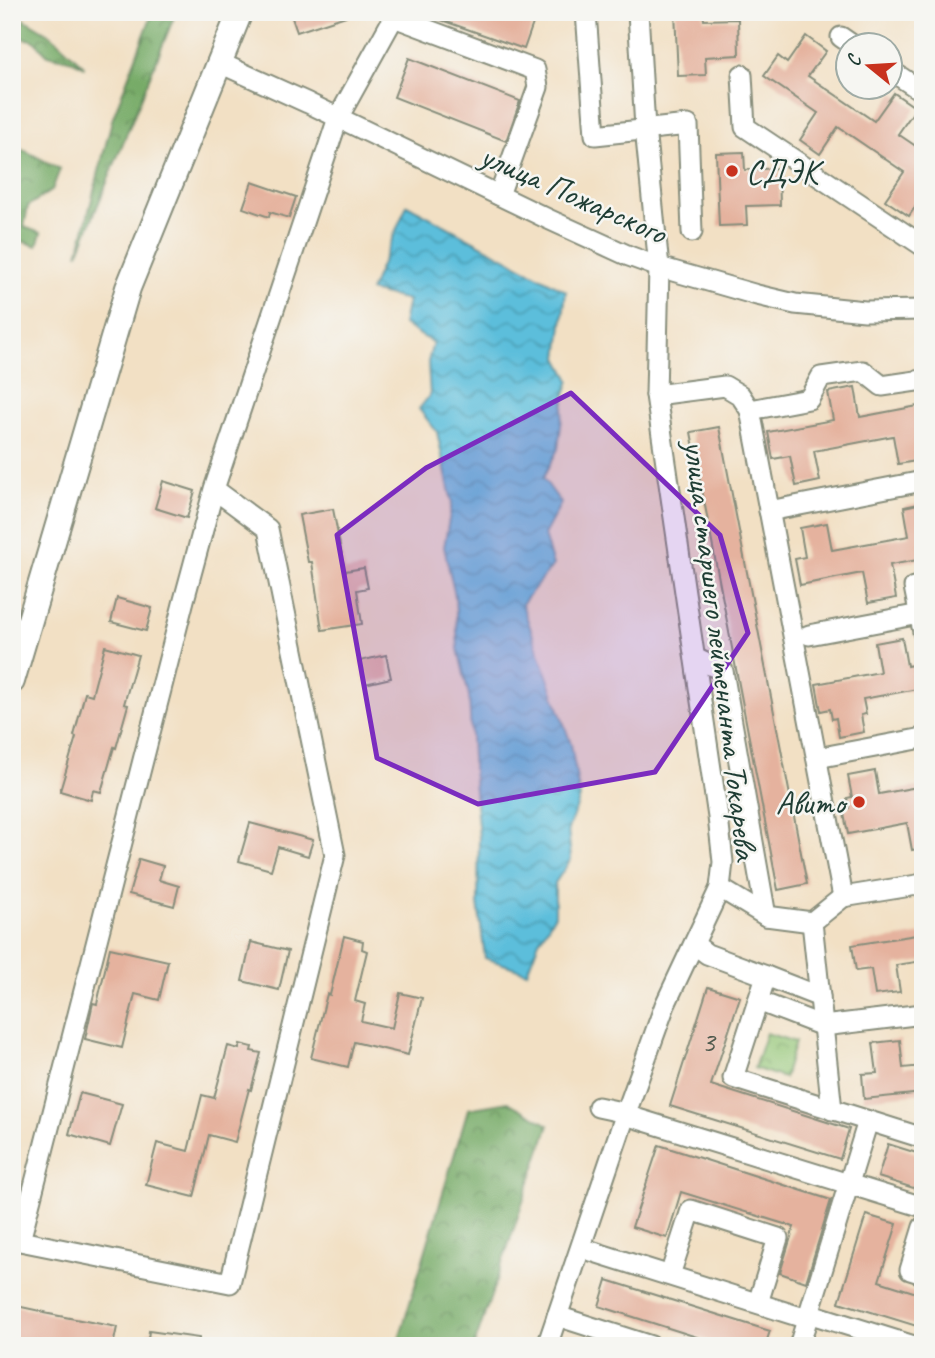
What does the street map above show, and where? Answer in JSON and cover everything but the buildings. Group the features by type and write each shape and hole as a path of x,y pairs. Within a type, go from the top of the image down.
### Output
{"main road":[{"path":"12,681 128,288 240,12"}],"street":[{"path":"586,12 595,135 688,125 692,232"},
{"name":"улица старшего лейтенанта Токарева","path":"547,1346 665,1005 720,888 723,862 656,395 659,267 645,128 638,12"},
{"path":"214,489 268,528 335,855 230,1283 16,1240 214,489 338,118 396,15 535,70 538,87 499,195"},
{"name":"улица Пожарского","path":"220,63 592,240 659,267 795,304 865,311 923,310"},
{"path":"742,75 745,127 923,246"},
{"path":"904,79 923,92"},
{"path":"750,410 809,399 821,377 863,370 882,386 923,380"},
{"path":"656,395 725,386 740,395 750,410 843,897"},
{"path":"769,511 923,481"},
{"path":"809,635 921,623 914,587 923,586"},
{"path":"695,658 723,671 766,916"},
{"path":"817,758 923,738"},
{"path":"720,888 766,916 811,922 843,897 923,884"},
{"path":"811,922 832,1110"},
{"path":"694,944 707,954 820,997"},
{"path":"765,976 733,1078 923,1138"},
{"path":"758,1001 823,1026 923,1014"},
{"path":"598,1107 626,1113 923,1207"},
{"path":"799,1346 868,1121"},
{"path":"670,1275 691,1210 778,1238 758,1303"},
{"path":"923,1227 910,1270 923,1274"},
{"path":"591,1251 758,1303 914,1346"},
{"path":"558,1316 651,1346"}],"highlighted area":[{"path":"571,393 720,535 748,633 655,772 478,804 377,758 337,535 426,468"}],"green space":[{"path":"12,12 52,36 85,67 48,55 33,40 12,38"},
{"path":"153,12 176,12 78,254 112,120"},
{"path":"12,138 16,146 60,169 52,190 28,206 24,227 41,233 37,246 12,238"},
{"path":"766,1033 795,1042 784,1078 754,1068"},
{"path":"508,1102 549,1125 474,1346 397,1346 468,1109"}],"water":[{"path":"407,205 566,291 558,358 570,380 565,394 558,449 543,478 561,503 544,535 553,565 522,604 571,744 580,798 568,829 571,859 555,883 555,915 539,941 527,972 485,958 478,903 479,837 469,696 458,649 455,596 444,547 452,503 437,432 419,409 430,395 428,362 433,343 403,324 408,300 370,291"}],"place":[{"name":"СДЭК","path":"732,171"},
{"name":"Авито","path":"859,802"}]}
